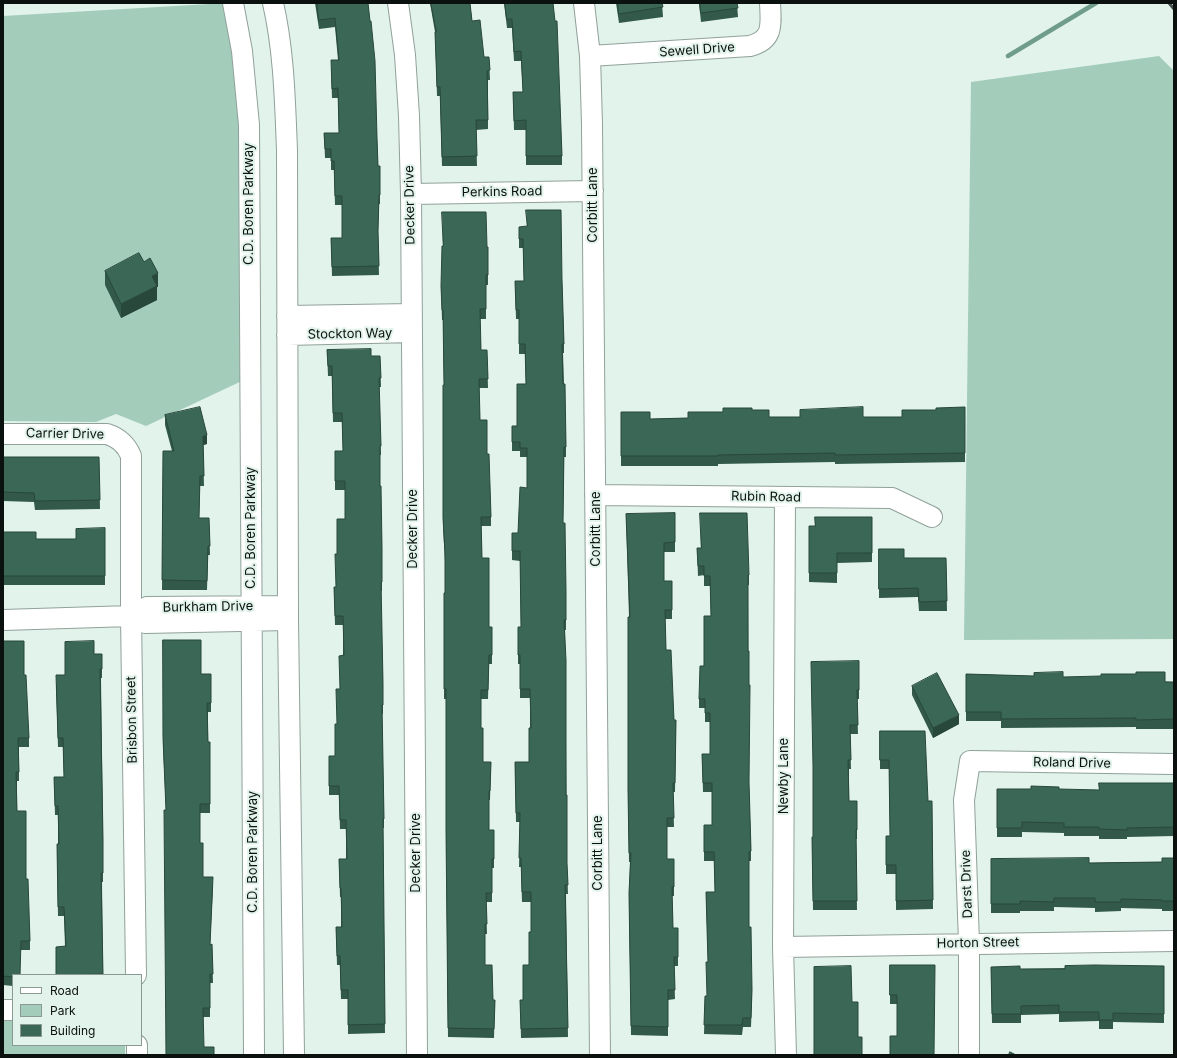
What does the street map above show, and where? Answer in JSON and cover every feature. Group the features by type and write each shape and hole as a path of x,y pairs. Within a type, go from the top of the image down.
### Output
{"street":[{"name":"C.D. Boren Parkway","path":"233,3 242,51 249,126 254,1055"},
{"path":"272,3 284,76 287,150 288,613 294,1055"},
{"name":"Decker Drive","path":"398,3 405,55 409,116 411,194 417,1055"},
{"name":"Corbitt Lane","path":"584,3 590,56 593,191 600,1055"},
{"name":"Sewell Drive","path":"590,56 750,46 757,44 764,40 771,27 770,3"},
{"name":"Perkins Road","path":"411,194 593,191"},
{"name":"Stockton Way","path":"287,316 412,323"},
{"name":"Stockton Way","path":"287,335 412,323"},
{"name":"Carrier Drive","path":"3,434 107,434 115,436 122,441 127,448 131,465"},
{"name":"Brisbon Street","path":"131,465 131,616 136,974"},
{"name":"Rubin Road","path":"595,495 892,498 932,517"},
{"name":"Newby Lane","path":"785,497 783,947 786,1055"},
{"name":"Burkham Drive","path":"3,620 131,616 145,623 251,613 288,613"},
{"name":"Roland Drive","path":"970,761 1174,764"},
{"name":"Darst Drive","path":"969,1055 969,943 964,800 970,761"},
{"name":"Horton Street","path":"783,947 1174,941"}],"green space":[{"path":"227,3 238,76 241,151 244,380 146,426 116,414 96,422 3,421 3,16"},
{"path":"1159,56 1174,71 1174,639 964,640 971,82"},
{"path":"3,1020 12,1020 12,1046 125,1046 125,1055 3,1055"}],"building":[{"path":"317,3 368,3 375,61 378,166 380,166 378,230 379,266 332,267 331,238 342,238 342,196 335,196 334,161 331,161 331,149 325,149 324,133 339,133 338,88 332,89 331,60 339,60 335,18 319,20"},
{"path":"431,3 470,3 472,21 480,20 484,57 489,57 490,70 487,71 488,120 476,120 477,156 442,157 440,87 437,87 436,32"},
{"path":"505,3 553,3 555,21 557,21 562,156 526,156 526,120 514,121 513,92 523,92 521,51 514,52 512,19 507,19"},
{"path":"618,3 662,3 663,7 619,14"},
{"path":"700,3 737,3 738,8 701,13"},
{"path":"526,210 561,210 564,344 562,344 563,384 565,384 566,447 564,447 563,523 565,523 566,592 566,620 564,620 566,660 568,885 565,885 568,1028 521,1029 520,1000 523,1000 523,965 529,965 531,892 522,892 521,858 519,858 520,813 516,813 515,762 529,762 529,728 531,728 530,689 520,689 518,627 521,627 520,551 512,551 512,533 518,533 520,487 527,488 527,448 520,448 520,442 512,442 512,426 517,426 517,384 526,384 525,344 519,344 519,310 516,310 515,281 524,281 523,239 519,239 519,227 527,226"},
{"path":"442,212 486,212 488,275 486,275 486,309 480,309 481,350 487,350 488,379 479,379 480,420 487,420 487,454 489,454 491,517 481,517 482,558 489,558 489,627 492,627 492,655 489,655 488,690 481,690 481,728 483,728 483,762 491,762 489,830 494,830 492,893 486,893 487,924 485,924 485,965 492,965 493,1000 495,1000 494,1029 448,1028 446,689 444,689 444,385 443,310 441,286 443,246"},
{"path":"139,253 144,262 150,258 158,273 152,276 157,286 121,304 105,271"},
{"path":"371,349 371,356 380,356 381,378 379,378 382,548 381,582 385,1024 348,1025 348,990 341,990 340,956 337,956 336,927 342,927 339,859 347,859 346,820 340,820 339,786 329,786 329,756 335,756 335,724 337,724 336,689 340,689 339,656 344,655 343,616 335,616 334,587 336,587 335,554 337,554 337,519 345,519 345,481 335,481 335,451 343,451 342,413 333,413 332,366 328,366 327,350"},
{"path":"200,407 207,435 203,436 204,476 200,476 199,518 209,518 210,546 208,546 207,581 162,580 163,451 174,451 165,415"},
{"path":"863,407 863,417 902,417 902,410 936,410 936,408 965,407 965,453 621,456 621,412 650,412 650,419 688,418 688,412 723,412 723,408 752,408 752,410 769,410 769,417 800,417 800,410"},
{"path":"3,457 99,457 100,500 35,501 34,493 3,492"},
{"path":"675,513 675,542 664,543 664,581 672,581 672,610 665,610 666,650 671,650 674,720 676,720 675,783 673,783 674,818 667,818 667,859 674,859 674,887 672,887 673,928 678,928 678,957 674,957 675,990 668,990 668,1027 631,1026 629,893 631,853 629,853 628,789 628,617 630,617 626,514"},
{"path":"700,513 747,513 749,575 748,651 750,685 749,782 751,851 749,852 749,927 751,927 752,990 751,1018 743,1018 742,1025 704,1025 705,996 707,996 706,962 708,962 706,892 715,892 714,852 704,852 704,825 712,825 712,783 703,783 702,754 710,754 710,713 705,713 705,699 699,699 700,666 704,666 704,616 711,616 710,576 704,576 704,566 698,566 697,548 701,548"},
{"path":"815,517 872,517 872,553 837,553 837,573 809,573 809,526 815,526"},
{"path":"105,528 105,576 3,576 3,532 36,532 36,539 76,539 76,529"},
{"path":"879,549 904,549 904,558 946,558 947,601 919,602 918,588 879,589"},
{"path":"163,640 201,640 201,674 211,674 211,703 207,703 208,742 210,742 210,804 200,804 200,843 203,843 203,877 213,877 210,945 212,944 213,974 210,974 210,1008 203,1008 204,1047 214,1047 214,1055 166,1055 164,810 166,810 163,737"},
{"path":"3,641 24,641 24,675 26,675 29,738 18,738 19,772 16,772 17,811 26,811 26,879 28,879 30,941 21,941 20,974 12,974 12,977 3,976"},
{"path":"94,641 94,654 102,654 102,669 100,669 103,839 103,873 101,873 103,974 56,974 56,947 66,946 64,907 58,907 58,806 55,806 54,777 64,777 63,738 58,738 56,675 65,675 65,642"},
{"path":"859,661 859,690 857,690 858,725 850,725 851,760 848,760 849,801 857,801 857,901 813,901 811,662"},
{"path":"1063,672 1063,677 1101,676 1101,674 1136,674 1136,672 1165,672 1165,682 1174,682 1174,719 1001,719 1001,712 966,712 966,674 1034,676 1034,673"},
{"path":"937,673 959,715 933,728 912,686"},
{"path":"880,731 925,731 928,801 932,801 933,900 896,901 896,865 886,865 886,836 890,836 889,760 880,760"},
{"path":"1099,783 1174,783 1174,827 1127,828 1127,830 1099,829 1099,827 1064,827 1064,823 1022,822 1022,828 997,828 997,789 1031,789 1031,786 1059,787 1059,789 1099,790"},
{"path":"1089,858 1089,863 1162,862 1162,858 1174,858 1174,901 1121,899 1121,902 1095,902 1095,898 1054,898 1054,902 1020,901 1020,904 991,904 991,859"},
{"path":"890,965 935,965 934,1055 890,1055 890,1036 897,1036 897,995 890,995"},
{"path":"851,966 852,1002 858,1002 858,1037 862,1037 862,1055 814,1055 814,967"},
{"path":"1020,966 1020,969 1065,969 1065,966 1164,966 1164,1014 1113,1013 1113,1020 1099,1020 1099,1012 1059,1012 1059,1005 1021,1006 1021,1014 992,1014 991,967"},
{"path":"1010,1052 1016,1055 1009,1055"}],"waterway":[{"path":"1008,56 1096,3"}],"railway":[{"path":"1169,3 1174,9"}]}
